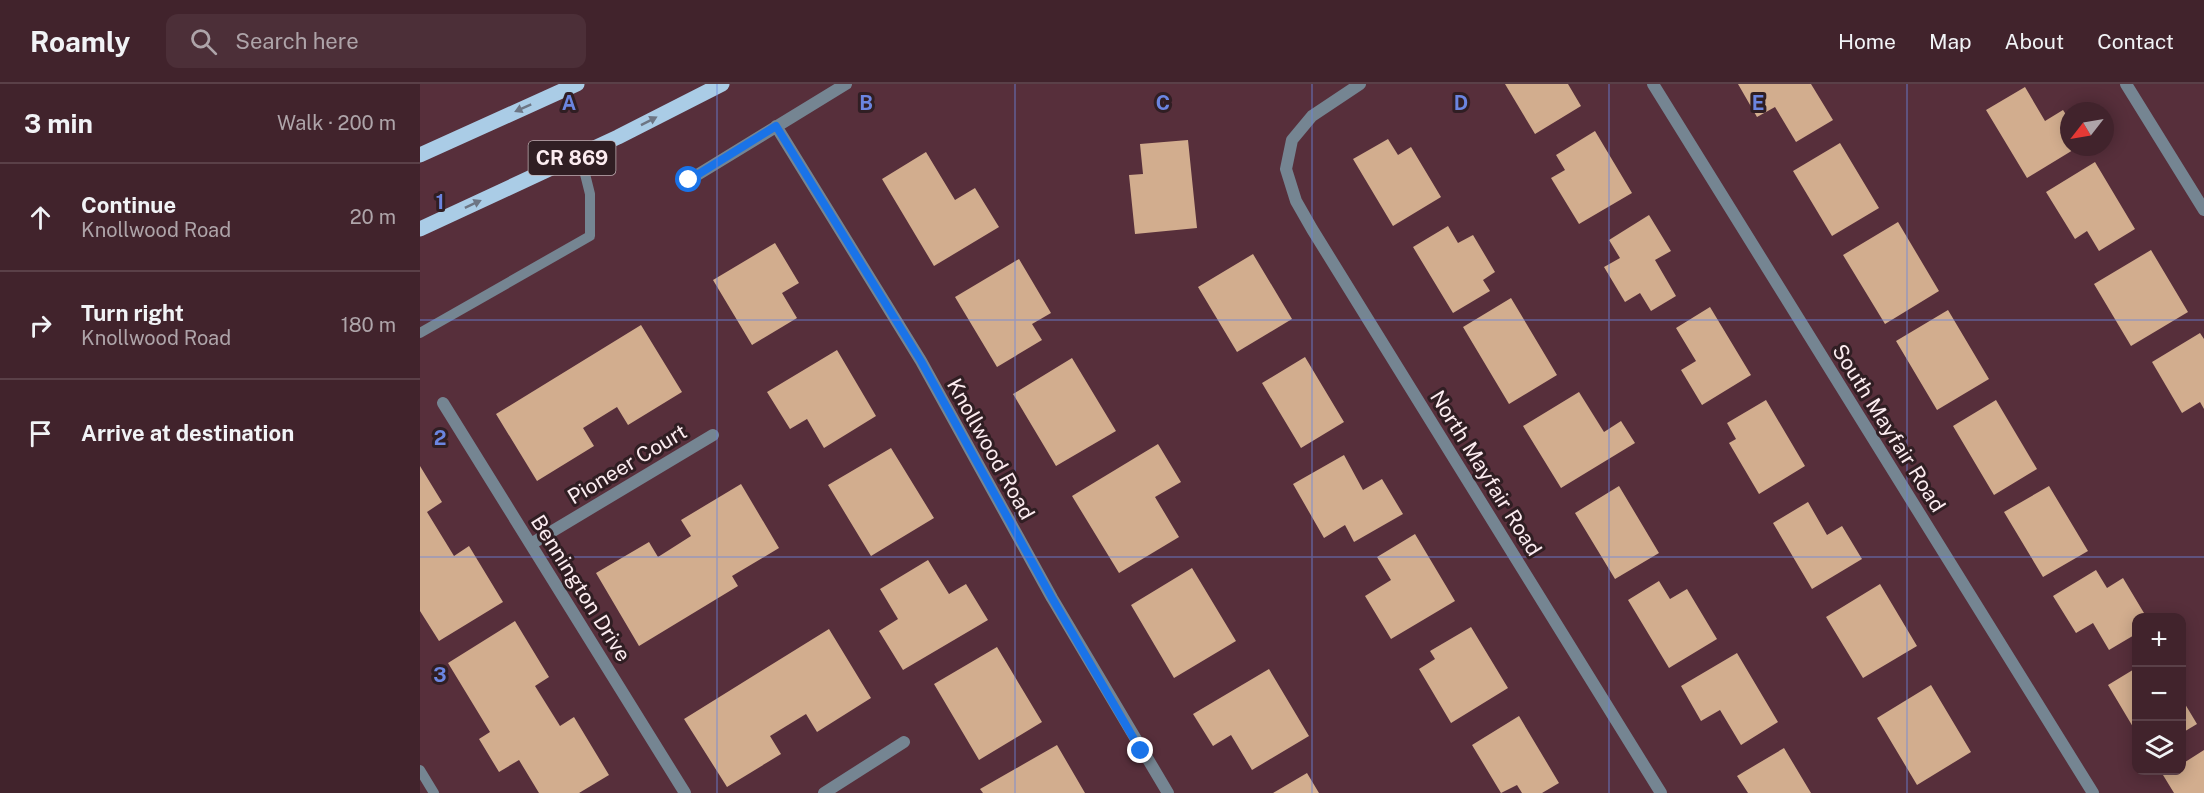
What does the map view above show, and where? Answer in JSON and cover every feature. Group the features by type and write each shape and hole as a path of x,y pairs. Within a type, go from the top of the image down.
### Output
{"main road":[{"path":"420,155 577,84"},
{"name":"CR 869","path":"420,229 722,84"}],"street":[{"path":"689,180 846,84"},
{"name":"North Mayfair Road","path":"1360,84 1312,116 1292,140 1286,169 1296,201 1662,793"},
{"name":"South Mayfair Road","path":"1653,84 2092,793"},
{"path":"2126,84 2204,210"},
{"name":"Knollwood Road","path":"776,126 921,361 1052,598 1167,793"},
{"name":"Bennington Drive","path":"443,403 685,793"},
{"name":"Pioneer Court","path":"531,544 713,435"},
{"path":"824,793 904,742"}],"lane":[{"path":"420,333 590,236 590,194 580,154"},
{"path":"420,770 434,793"}],"building":[{"path":"1505,84 1568,84 1581,106 1535,134"},
{"path":"1738,84 1811,84 1833,120 1796,142 1775,107 1757,117"},
{"path":"2025,87 2045,121 2060,112 2060,156 2063,156 2027,178 1986,110"},
{"path":"1595,131 1632,193 1579,224 1551,178 1565,170 1556,155"},
{"path":"1388,139 1398,155 1411,147 1441,197 1393,226 1353,159"},
{"path":"1188,140 1197,228 1135,234 1129,175 1143,174 1140,144"},
{"path":"1840,143 1879,208 1832,236 1793,171"},
{"path":"926,152 955,200 975,188 999,227 934,266 882,179"},
{"path":"2095,162 2135,229 2099,251 2087,231 2075,239 2046,192"},
{"path":"1649,215 1671,251 1655,260 1676,296 1651,311 1640,293 1625,302 1604,267 1620,258 1609,240"},
{"path":"1898,222 1939,291 1885,324 1843,255"},
{"path":"1448,226 1458,243 1473,235 1495,272 1483,280 1490,291 1453,313 1413,247"},
{"path":"775,243 799,283 782,293 797,318 752,345 713,280"},
{"path":"2151,250 2188,312 2131,346 2094,284"},
{"path":"1253,254 1292,319 1237,352 1198,287"},
{"path":"1019,259 1051,313 1032,324 1042,340 997,367 955,297"},
{"path":"1511,298 1557,375 1509,404 1463,327"},
{"path":"1710,307 1751,375 1702,405 1681,370 1696,361 1676,328"},
{"path":"1948,310 1989,379 1937,410 1896,341"},
{"path":"641,325 682,392 628,425 617,407 583,428 594,446 537,481 496,414"},
{"path":"2200,333 2204,339 2204,409 2200,402 2182,413 2152,362"},
{"path":"837,350 876,416 824,448 807,419 790,429 767,392"},
{"path":"1305,357 1344,422 1301,448 1262,383"},
{"path":"1072,358 1116,431 1056,466 1013,394"},
{"path":"1579,392 1604,432 1621,421 1635,443 1561,488 1523,426"},
{"path":"1766,400 1805,466 1759,494 1729,443 1736,439 1727,423"},
{"path":"1996,400 2037,469 1994,495 1953,426"},
{"path":"1158,444 1181,482 1155,497 1179,537 1119,573 1072,496"},
{"path":"891,448 934,518 871,556 828,485"},
{"path":"1344,455 1363,490 1382,479 1403,514 1354,542 1345,525 1324,538 1293,484"},
{"path":"420,466 442,502 427,512 454,556 469,546 503,602 439,641 420,611"},
{"path":"741,484 779,548 732,576 738,586 639,646 596,573 649,542 658,557 691,536 681,520"},
{"path":"1619,486 1659,553 1615,579 1575,513"},
{"path":"2049,486 2088,551 2043,577 2004,512"},
{"path":"1808,502 1827,535 1842,526 1862,559 1812,589 1773,523"},
{"path":"1415,534 1455,601 1391,639 1365,596 1391,580 1377,557"},
{"path":"928,560 949,594 966,584 988,620 903,670 879,631 898,619 880,589"},
{"path":"1192,568 1236,641 1174,678 1131,605"},
{"path":"2096,570 2107,588 2123,578 2144,613 2132,613 2132,636 2109,650 2093,623 2076,633 2053,596"},
{"path":"1659,581 1670,599 1687,589 1717,639 1669,668 1628,600"},
{"path":"1880,584 1917,646 1863,678 1826,617"},
{"path":"515,621 549,677 535,686 560,726 574,717 609,775 579,793 539,793 519,760 499,772 479,739 490,732 448,663"},
{"path":"1471,627 1508,688 1451,723 1419,669 1435,659 1430,651"},
{"path":"829,629 871,698 817,732 806,714 770,736 781,754 727,787 684,719"},
{"path":"997,647 1042,722 979,760 934,684"},
{"path":"1737,653 1778,722 1741,745 1720,710 1701,721 1681,686"},
{"path":"1269,669 1309,736 1252,770 1231,735 1213,746 1193,714"},
{"path":"2132,670 2132,725 2108,685"},
{"path":"1931,685 1971,752 1917,785 1877,718"},
{"path":"2186,706 2197,724 2186,731"},
{"path":"1519,716 1559,783 1542,793 1522,793 1517,785 1501,793 1472,745"},
{"path":"1057,745 1085,793 983,793 980,789"},
{"path":"1784,748 1811,793 1748,793 1737,776"},
{"path":"2204,750 2204,793 2174,793 2163,775 2186,775 2186,761"},
{"path":"1307,773 1319,793 1273,793"}],"route":[{"path":"689,180 776,126 921,361 1052,598 1141,751"}]}
